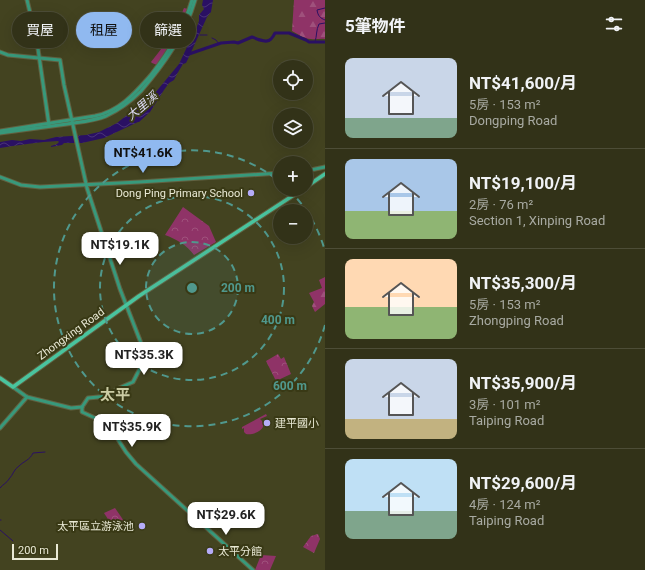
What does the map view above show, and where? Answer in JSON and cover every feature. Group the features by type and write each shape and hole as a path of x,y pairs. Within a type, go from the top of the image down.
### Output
{"main road":[{"path":"313,182 325,174"},
{"name":"Zhongxing Road","path":"13,386 139,296 292,196"},
{"path":"0,378 13,386"}],"street":[{"path":"28,0 40,58 50,125"},
{"path":"0,132 105,116 119,109 135,97 154,75 173,48 192,9 194,0"},
{"path":"0,52 8,55 60,60 86,185 126,305 147,355 133,382 116,389 109,396 88,398 82,407 82,412 108,424 127,454 136,464 253,570"},
{"path":"313,170 325,167"},
{"path":"0,177 17,184 40,186 86,185 273,173"},
{"path":"13,386 28,397 71,408 82,407"},
{"path":"0,428 28,397"}],"green space":[{"path":"294,0 325,0 325,39 308,39 292,31"},
{"path":"184,8 188,9 187,12 182,12"},
{"path":"161,48 168,48 157,65 151,62"},
{"path":"183,207 209,226 216,242 194,255 181,243 165,235"},
{"path":"325,277 325,304 315,312 312,306 314,302 309,293 322,288 319,280"},
{"path":"278,354 281,359 284,357 291,374 276,381 266,361"},
{"path":"266,414 267,416 260,419 263,422 263,425 260,431 253,434 246,434 244,432 244,428 242,429 242,427"},
{"path":"115,508 128,527 117,533 104,513"},
{"path":"318,534 320,539 314,553 303,547 311,536"},
{"path":"261,555 276,556 270,570 255,570"}],"water":[{"path":"203,0 213,0 211,12 207,17 196,41 196,29 199,21 199,15 204,9 202,5"},
{"name":"大里溪","path":"187,48 193,48 186,63 183,64 174,80 169,83 150,112 139,122 104,138 82,143 64,143 62,145 51,147 57,144 59,142 58,141 0,148 0,142 12,140 44,140 56,137 86,135 99,132 117,123 155,93 179,64"}],"waterway":[{"path":"325,8 317,10 318,14 325,20"},
{"path":"315,42 319,24 325,23"},
{"path":"189,54 221,43 238,43 252,37 262,41 267,41 271,39 275,33 289,33 309,42 325,42"},
{"path":"200,35 207,35"},
{"path":"212,38 219,44"},
{"path":"0,488 16,469 29,459 33,453 45,452"},
{"path":"0,530 13,541"}],"place":[{"name":"Dong Ping Primary School","path":"251,193"},
{"name":"建平國小","path":"267,423"},
{"name":"太平區立游泳池","path":"142,526"},
{"name":"太平分館","path":"210,551"}],"district":[{"name":"太平","path":"115,395"}]}
